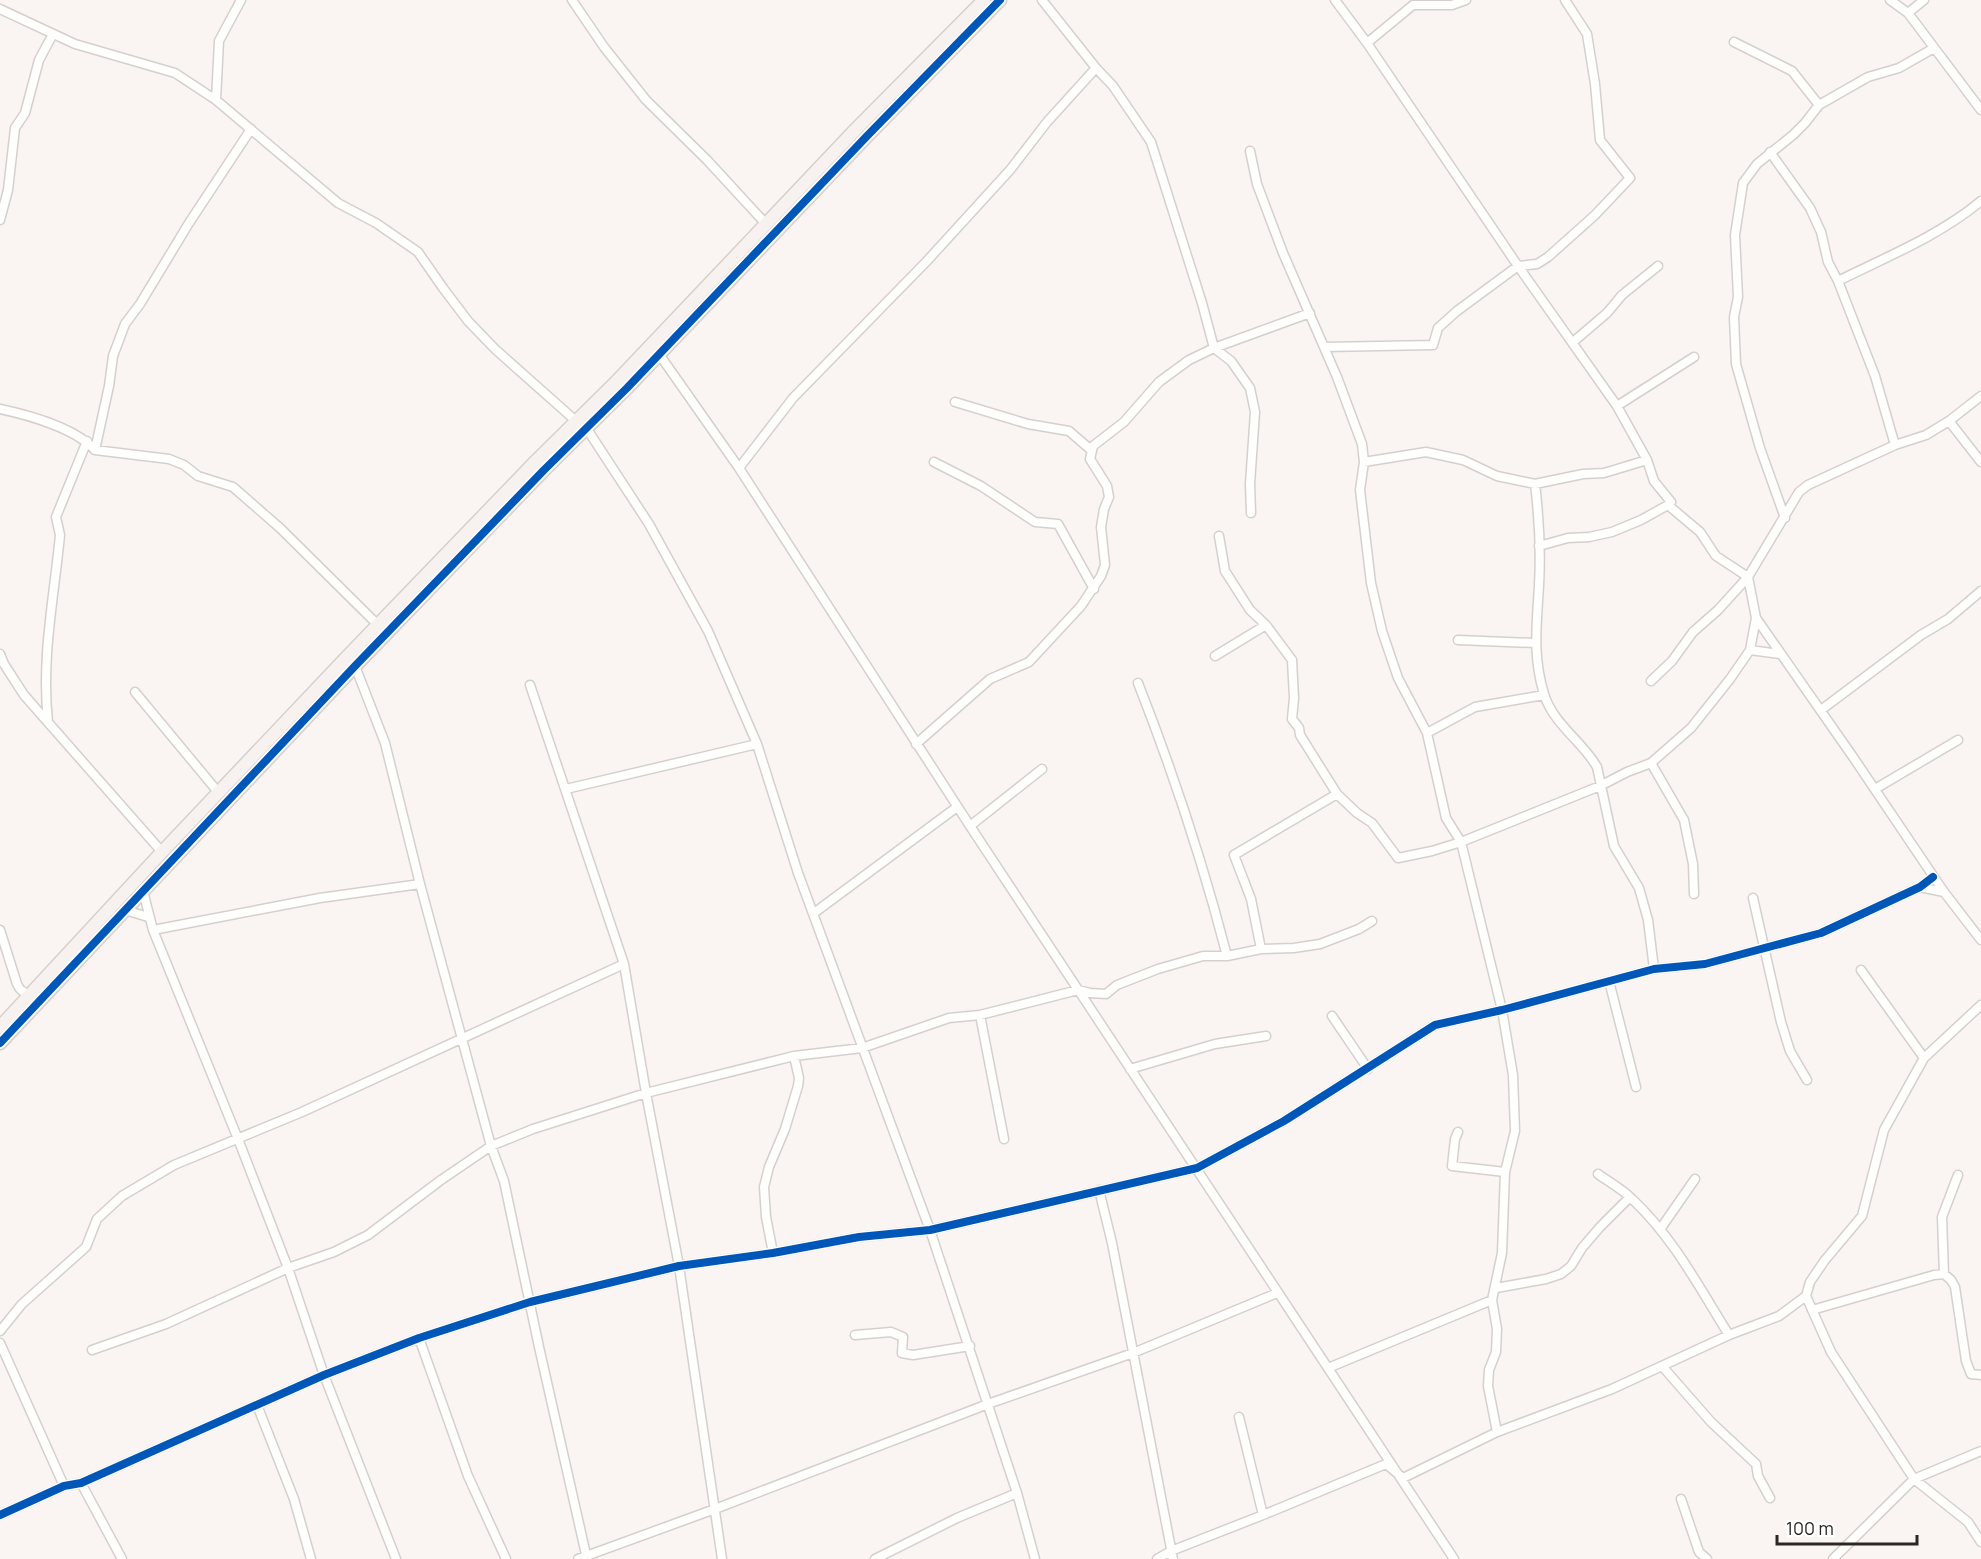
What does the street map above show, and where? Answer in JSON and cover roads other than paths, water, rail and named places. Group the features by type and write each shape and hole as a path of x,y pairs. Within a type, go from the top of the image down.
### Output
{"street":[{"path":"216,100 219,41 241,0"},
{"path":"572,0 604,47 646,100 707,160 766,224"},
{"path":"0,1043 355,666 540,465 576,421 984,0"},
{"path":"0,1027 218,792 378,625 540,465 587,429 1000,0"},
{"path":"1042,0 1113,86 1151,142 1214,348 1231,361 1250,388 1254,400 1251,513"},
{"path":"1335,0 1617,406 1647,460 1654,481 1671,502 1641,520 1612,532 1589,537 1568,537 1539,546"},
{"path":"1367,44 1413,5 1452,5 1466,0"},
{"path":"1324,347 1433,345 1438,328 1457,311 1518,266 1537,264 1548,257 1595,215 1630,178 1600,140 1595,84 1587,34 1565,0"},
{"path":"1890,0 1908,14 1981,110"},
{"path":"1908,14 1924,0"},
{"path":"0,9 75,44 175,72 216,100 338,202 376,223 418,252 468,321 495,349 576,421"},
{"path":"0,220 8,190 15,128 25,113 39,60 53,34"},
{"path":"1734,42 1792,71 1819,105"},
{"path":"1785,518 1760,448 1736,364 1734,317 1738,297 1735,235 1743,183 1757,164 1806,123 1819,105 1868,77 1899,68 1934,48"},
{"path":"739,468 793,398 926,262 1010,170 1047,122 1096,68"},
{"path":"94,450 109,386 113,356 125,324 140,304 250,129"},
{"path":"1250,151 1257,184 1283,253 1310,313 1362,444 1364,462 1360,490 1371,583 1382,631 1398,678 1427,733 1446,818 1461,842 1502,1010 1513,1075 1515,1131 1505,1172 1502,1253 1492,1300 1497,1329 1496,1352 1489,1370 1488,1386 1497,1432"},
{"path":"1770,152 1810,208 1821,232 1828,262 1838,281 1875,376 1895,445"},
{"path":"1838,281 1927,237 1964,215 1981,201"},
{"path":"1573,342 1608,313 1622,295 1658,266"},
{"path":"916,744 956,706 990,679 1029,662 1094,589 1105,565 1101,527 1109,497 1107,486 1090,459 1093,446 1124,422 1159,382 1189,360 1214,348 1310,313"},
{"path":"659,354 739,468 957,807 1197,1168 1277,1293 1403,1478 1454,1559"},
{"path":"1617,406 1694,357"},
{"path":"1651,681 1672,661 1693,632 1718,610 1748,577 1799,492 1808,485 1895,445 1926,435 1949,421 1981,396"},
{"path":"955,402 1028,424 1069,431 1091,450"},
{"path":"0,409 32,416 87,441 94,450 169,459 184,465 198,476 233,487 280,528 378,625"},
{"path":"1949,421 1981,462"},
{"path":"587,429 649,524 708,631 757,744 781,823 930,1230 970,1346 1017,1493 1035,1559"},
{"path":"48,722 45,663 60,535 56,517 87,441"},
{"path":"1364,462 1426,452 1463,460 1497,476 1535,484 1583,474 1604,473 1647,460"},
{"path":"934,462 981,486 1035,522 1056,522 1094,589"},
{"path":"1535,484 1540,530 1535,643 1544,695 1565,730 1598,767 1600,786 1614,846 1639,888 1647,920 1654,969"},
{"path":"1219,536 1225,571 1250,610 1266,625 1292,660 1294,698 1292,719 1337,794 1357,813 1372,823 1398,858 1461,842 1600,786 1651,763 1691,728 1750,650 1756,618 1748,577 1716,556 1700,532 1668,505"},
{"path":"1821,710 1921,635 1948,619 1981,591"},
{"path":"1756,618 1933,877 1981,940"},
{"path":"1215,656 1266,625"},
{"path":"1458,640 1535,643"},
{"path":"1750,650 1780,654"},
{"path":"0,654 24,695 162,852"},
{"path":"355,666 386,743 420,884 491,1146 504,1181 584,1558 988,1404 1133,1353 1277,1293"},
{"path":"1137,683 1182,803 1210,891 1227,956"},
{"path":"530,685 624,964 679,1266 722,1559"},
{"path":"135,692 218,792"},
{"path":"1427,733 1475,707 1544,695"},
{"path":"1875,789 1958,740"},
{"path":"566,789 757,744"},
{"path":"1651,763 1684,819 1693,864 1694,894"},
{"path":"970,826 1042,769"},
{"path":"1261,949 1251,900 1234,855 1337,794"},
{"path":"814,913 957,807"},
{"path":"0,1515 64,1486 81,1483 324,1375 419,1338 530,1302 679,1266 773,1253 859,1237 930,1230 1197,1168 1284,1121 1435,1025 1502,1010 1654,969 1705,964 1821,933 1920,887 1933,877"},
{"path":"153,930 320,898 420,884"},
{"path":"1920,887 1944,892"},
{"path":"143,891 148,917 288,1268 324,1375 396,1559"},
{"path":"1753,898 1781,1022 1790,1051 1807,1080"},
{"path":"125,910 148,917"},
{"path":"92,1350 166,1324 288,1268 334,1252 368,1234 491,1146 533,1129 646,1093 794,1056 862,1048 949,1018 980,1015 1078,990 1106,994 1117,985 1158,969 1203,956 1227,956 1261,949 1320,944 1359,929 1372,921"},
{"path":"0,930 17,984 29,996"},
{"path":"0,1331 22,1304 86,1247 97,1219 122,1196 174,1165 302,1112 624,964"},
{"path":"1861,970 1924,1058"},
{"path":"1609,981 1636,1087"},
{"path":"1403,1478 1497,1432 1612,1389 1729,1335 1779,1316 1806,1296 1810,1282 1824,1260 1862,1216 1884,1130 1924,1058 1981,1005"},
{"path":"980,1015 1004,1139"},
{"path":"1332,1016 1368,1069"},
{"path":"1130,1069 1215,1044 1266,1036"},
{"path":"773,1253 766,1217 764,1187 798,1086 799,1078 794,1056"},
{"path":"1458,1132 1452,1166 1505,1172"},
{"path":"1598,1174 1630,1197 1661,1228 1684,1260 1729,1335"},
{"path":"1944,1274 1942,1217 1958,1175"},
{"path":"1661,1228 1695,1179"},
{"path":"1099,1190 1112,1243 1172,1555"},
{"path":"1496,1288 1546,1280 1561,1274 1571,1266 1582,1248 1600,1227 1630,1197"},
{"path":"1812,1310 1944,1274 1955,1287 1965,1361 1971,1374 1981,1375"},
{"path":"1806,1296 1831,1352 1914,1479 1968,1522 1981,1542"},
{"path":"1328,1368 1492,1300"},
{"path":"855,1335 891,1332 903,1337 902,1353 913,1355 970,1346"},
{"path":"419,1338 468,1476 506,1559"},
{"path":"0,1343 64,1486"},
{"path":"1662,1366 1711,1422 1756,1464 1758,1476 1770,1498"},
{"path":"257,1405 294,1499 311,1559"},
{"path":"1239,1417 1263,1515"},
{"path":"1833,1559 1914,1479 1981,1451"},
{"path":"1157,1559 1172,1555 1386,1464 1403,1478"},
{"path":"81,1483 122,1559"},
{"path":"875,1559 957,1518 1017,1493"},
{"path":"1681,1500 1699,1552 1707,1559"}]}
